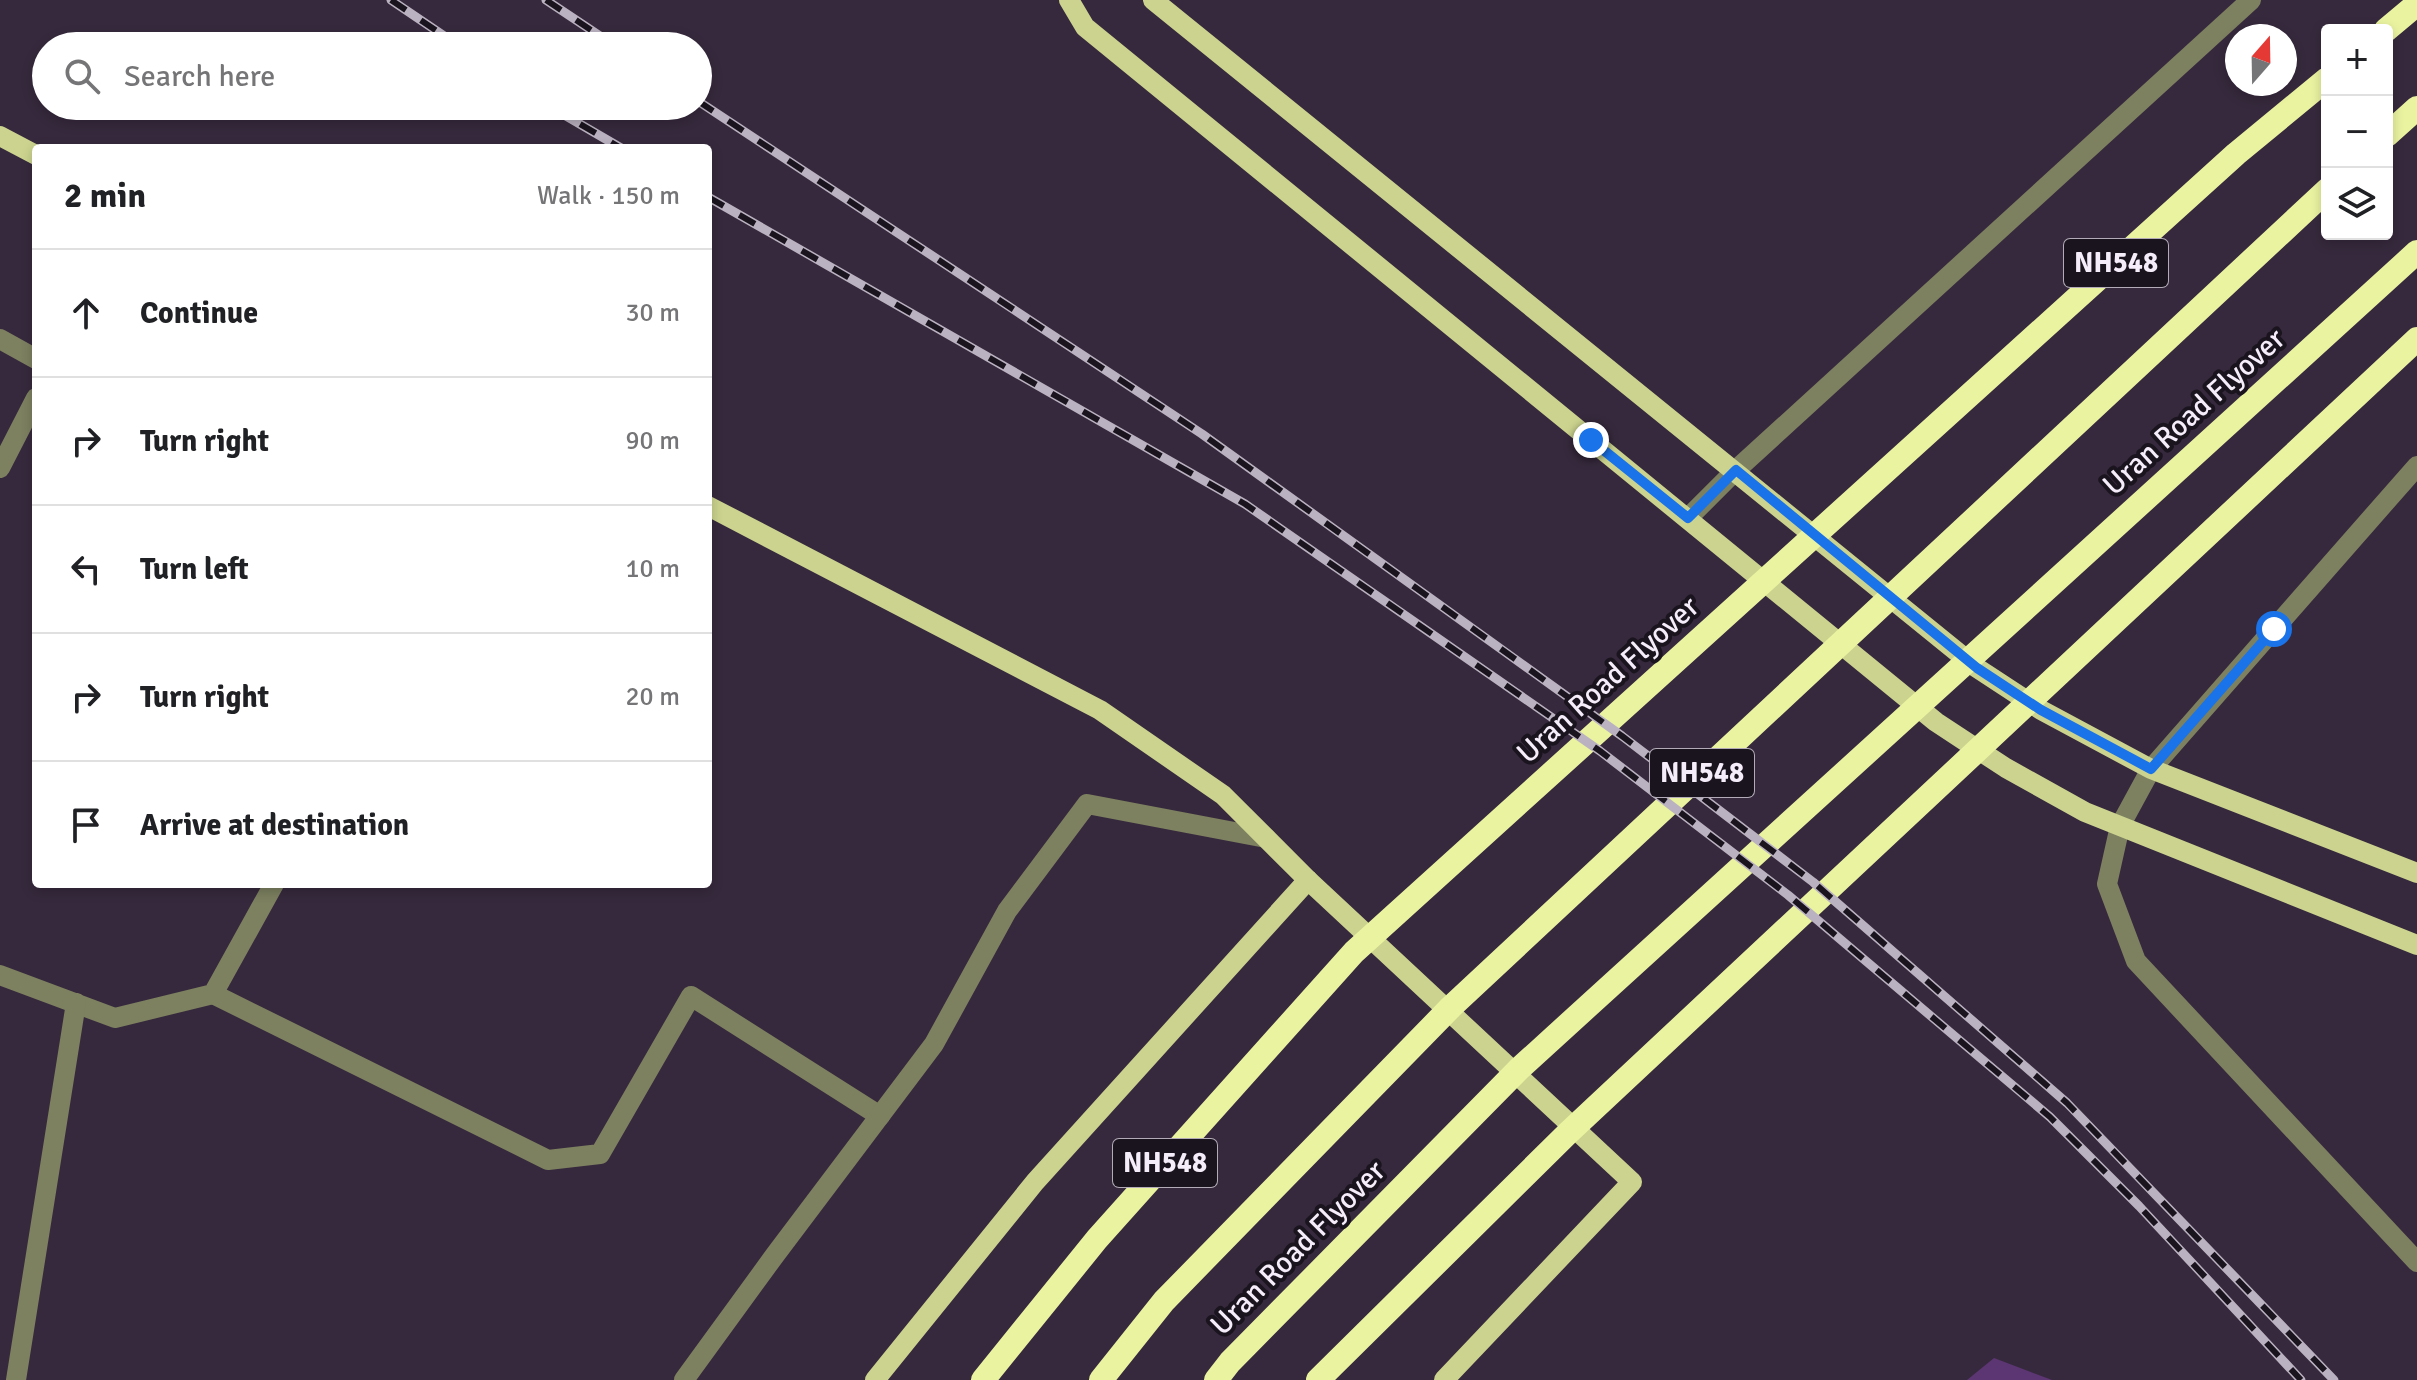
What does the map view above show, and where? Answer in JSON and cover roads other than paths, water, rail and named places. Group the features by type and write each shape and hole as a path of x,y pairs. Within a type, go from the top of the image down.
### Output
{"highway":[{"path":"2393,24 2417,4"},
{"name":"Uran Road Flyover","path":"983,1380 1097,1239 1354,952 2236,154 2321,84"},
{"path":"2393,130 2417,108"},
{"name":"Uran Road Flyover","path":"1101,1380 1164,1301 1451,1007 2321,196"},
{"name":"Uran Road Flyover","path":"1216,1380 1230,1362 1520,1068 2417,252"},
{"path":"1318,1380 1568,1133 2417,339"}],"main road":[{"path":"1069,0 1085,27 1936,722 2006,768 2085,812 2417,945"},
{"path":"1153,0 1977,668 2041,710 2151,769 2417,873"},
{"path":"0,136 32,153"},
{"path":"712,508 1100,710 1223,795 1308,880 1632,1182 1444,1380"},
{"path":"875,1380 1035,1182 1308,880"}],"street":[{"path":"1688,518 1736,470 2251,0"},
{"path":"0,339 32,357"},
{"path":"0,468 32,406"},
{"path":"2417,466 2151,769 2120,826 2107,884 2136,961 2417,1262"},
{"path":"684,1380 934,1044 1007,911 1087,804 1266,838"},
{"path":"213,994 272,888"},
{"path":"0,975 115,1018 213,994 548,1160 600,1154 691,996 880,1116"},
{"path":"16,1380 76,1003"}],"railway":[{"path":"391,0 438,32"},
{"path":"546,0 594,32"},
{"path":"712,110 1202,434 1622,736 1813,882 2067,1103 2334,1380"},
{"path":"573,120 614,144"},
{"path":"712,199 1245,504 1600,751 1788,895 2050,1117 2139,1206 2301,1380"}]}
